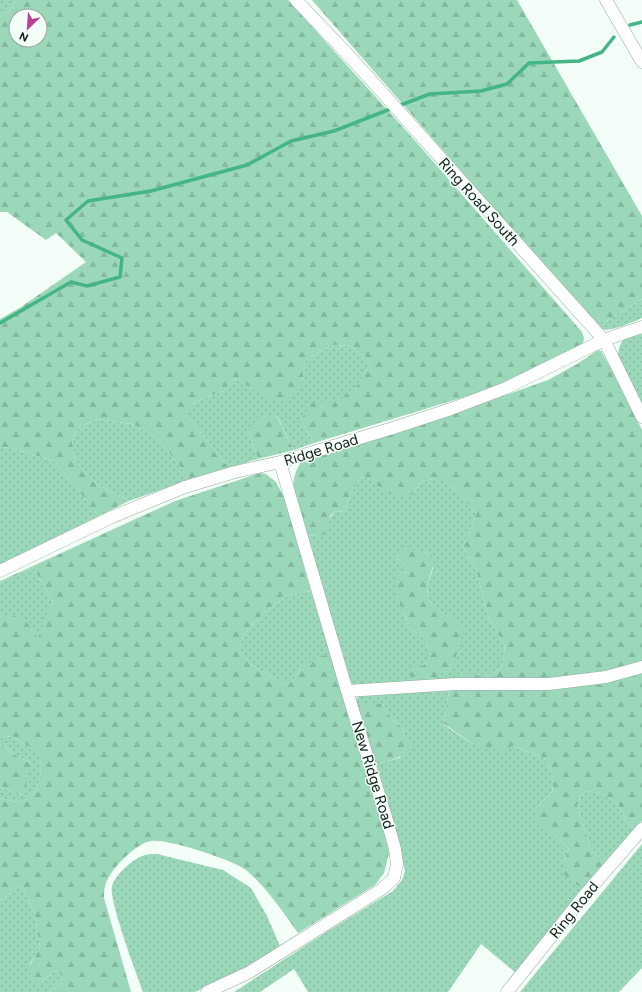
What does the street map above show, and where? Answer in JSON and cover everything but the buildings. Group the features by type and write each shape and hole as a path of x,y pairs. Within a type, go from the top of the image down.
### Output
{"street":[{"name":"Ring Road South","path":"296,0 353,60 604,340 642,417"},
{"path":"606,0 642,62"},
{"name":"Ridge Road","path":"0,571 135,507 190,486 235,472 280,462 393,428 468,402 506,388 604,340 642,328"},
{"name":"New Ridge Road","path":"207,992 248,972 382,889 394,878 397,864 386,817 347,691 280,462"},
{"path":"347,691 456,684 549,684 606,677 642,667"},
{"name":"Ring Road","path":"507,992 583,897 642,829"}],"green space":[{"path":"0,0 17,0 11,8 8,8 7,13 0,13"},
{"path":"17,0 288,0 410,135 582,332 584,338 583,343 572,352 507,384 314,443 301,420 311,403 338,401 359,384 371,363 351,346 331,345 306,360 302,382 296,396 278,403 236,379 232,380 225,390 189,406 189,418 229,468 193,479 187,475 155,436 132,424 98,419 79,427 72,440 75,460 95,482 129,501 99,516 54,461 11,448 0,447 0,319 21,307 86,262 56,233 46,240 7,212 0,212 0,13 8,12 8,48 48,48 48,8 11,8"},
{"path":"312,0 517,0 642,216 642,299 605,322 597,321 587,316"},
{"path":"642,299 642,318 614,329 608,330 598,328 587,316 605,322"},
{"path":"642,334 642,404 619,360 618,351 625,338"},
{"path":"331,345 351,346 371,363 359,384 338,402 301,420 314,443 294,450 277,416 247,428 258,459 229,468 189,418 189,406 225,390 232,380 236,379 261,393 302,382 306,360"},
{"path":"598,350 601,351 613,372 642,430 642,821 635,829 626,821 622,811 613,799 598,793 587,791 580,797 577,806 591,848 606,863 584,890 562,873 569,849 554,834 534,823 540,804 552,792 554,778 545,758 512,746 503,751 473,744 444,724 449,690 467,672 485,678 502,667 505,646 489,618 477,572 463,547 476,513 454,489 440,478 423,481 411,495 404,496 392,494 376,485 366,477 359,479 351,493 345,512 335,511 330,516 329,533 317,536 306,535 294,496 293,487 294,477 303,460 442,418 548,380 577,364"},
{"path":"276,415 294,450 258,459 247,428 259,418"},
{"path":"98,419 132,424 155,436 187,475 197,479 177,484 129,501 124,497 113,493 95,482 75,460 72,440 79,427"},
{"path":"0,447 11,448 54,461 99,516 29,552 0,565"},
{"path":"260,473 266,474 276,482 284,497 311,591 289,595 270,608 243,636 239,649 251,665 285,684 292,682 300,669 318,656 331,655 386,838 389,853 384,873 375,885 298,933 261,884 246,870 228,861 185,846 159,841 145,843 131,851 118,864 109,877 104,890 104,898 131,992 50,992 61,983 64,977 56,970 42,982 30,981 29,967 40,947 35,916 24,890 15,884 5,899 0,900 0,798 13,801 23,801 30,798 38,785 41,754 11,736 0,738 0,615 19,617 31,627 38,638 53,603 33,567 0,583 0,581 175,501"},
{"path":"366,477 384,490 411,495 423,481 440,478 454,489 476,513 463,547 477,572 489,618 505,646 502,667 485,678 457,682 355,686 351,683 306,535 317,536 335,511 345,512 351,493 359,479","holes":["418,551 429,554 433,568 427,588 429,601 441,612 455,621 455,656 452,666 422,666 428,660 426,639 407,627 406,618 402,610 400,572 409,573 410,569 397,558"]},
{"path":"405,547 429,554 435,558 427,588 429,601 441,612 455,621 462,630 461,641 452,667 432,680 411,680 410,670 417,666 422,666 428,660 428,649 426,639 407,627 406,618 396,597 395,575 400,572 409,573 410,569 397,558 399,551"},
{"path":"33,567 53,603 38,639 33,631 7,615 0,615 0,583"},
{"path":"311,591 331,655 300,669 292,682 285,684 251,665 239,649 243,636 270,608 289,595"},
{"path":"449,690 444,725 473,744 512,746 545,758 554,778 552,792 540,804 535,823 554,834 569,849 564,862 584,890 515,972 481,944 448,992 308,992 294,969 260,992 234,992 393,891 402,880 405,871 375,764 400,758 406,741 402,727 393,720 382,704 356,708 356,701 360,695"},
{"path":"371,702 382,704 393,720 402,727 406,740 416,745 407,753 397,758 375,764 356,708 358,705"},
{"path":"11,736 41,754 38,785 30,798 23,801 13,801 0,798 0,787 21,795 31,763 11,753 12,750 0,745 0,738"},
{"path":"0,745 12,750 11,753 31,763 28,780 21,795 0,787"},
{"path":"587,791 598,793 613,799 622,811 626,821 635,829 606,863 591,848 577,806 580,797"},
{"path":"642,844 642,968 619,992 520,992"},
{"path":"157,854 223,870 251,888 267,916 280,946 249,966 195,992 143,992 118,920 114,905 112,886 124,868 133,861 144,855"},
{"path":"15,884 24,890 35,916 40,947 29,966 42,982 56,970 65,976 61,983 50,992 0,992 0,900 5,899"}],"waterway":[{"path":"630,25 642,22"},
{"path":"398,106 430,94 481,91 507,84 529,63 579,61 602,52 614,37"},
{"path":"0,323 71,282 87,286 120,277 122,258 82,240 66,220 88,201 151,191 247,165 291,141 334,131 393,108"}]}
